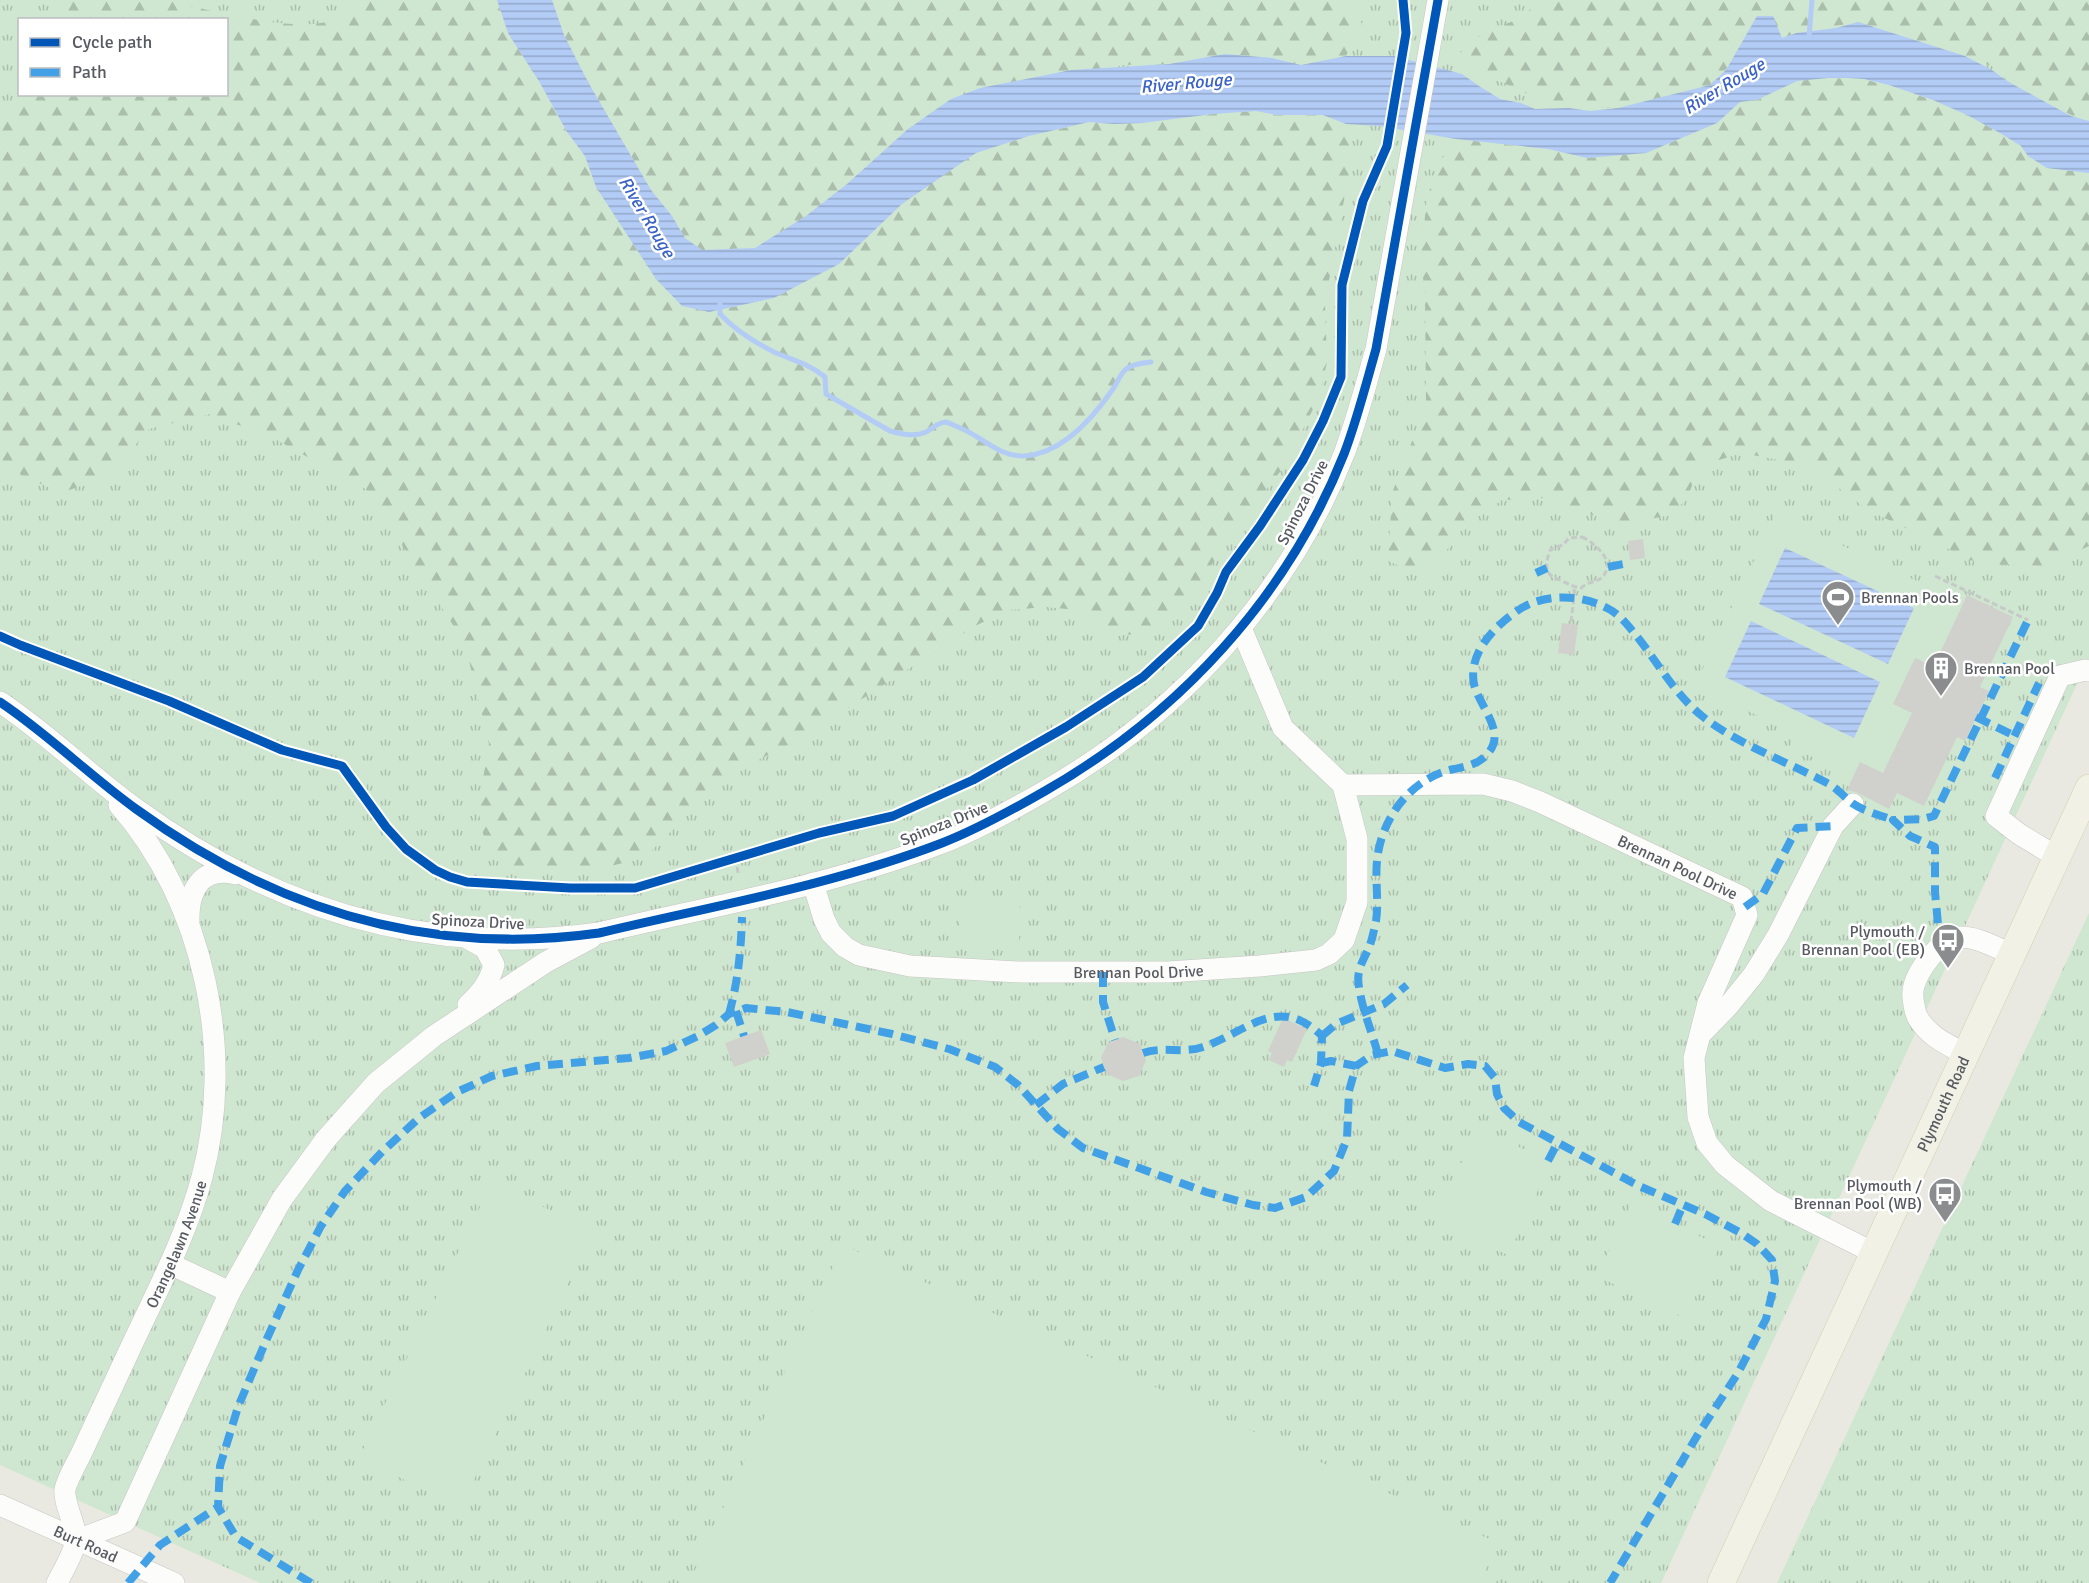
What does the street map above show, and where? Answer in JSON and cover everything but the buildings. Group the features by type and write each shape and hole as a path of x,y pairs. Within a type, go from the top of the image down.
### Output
{"main road":[{"name":"Plymouth Road","path":"1720,1583 2089,788"}],"street":[{"name":"Spinoza Drive","path":"0,702 39,730 97,780 173,835 248,878 302,902 339,914 391,928 467,938 538,938 599,933 813,883 943,843 987,824 1072,775 1152,718 1198,676 1241,628 1281,574 1300,543 1318,510 1343,454 1376,349 1438,0"},
{"path":"1241,628 1283,728 1343,785"},
{"path":"2057,857 2019,834 1996,816 2060,676 2089,671"},
{"name":"Orangelawn Avenue","path":"77,1540 64,1490 170,1264 188,1220 202,1175 210,1137 215,1070 211,1012 205,983 190,932 174,891 156,857 123,809 97,780"},
{"name":"Brennan Pool Drive","path":"813,883 824,919 831,933 845,947 859,956 910,966 1019,972 1157,972 1316,960 1329,954 1344,940 1358,902 1357,839 1343,785 1483,784 1512,791 1742,897 1747,915 1708,1003 1694,1058 1698,1117 1707,1143 1725,1165 1771,1201 1874,1253"},
{"path":"1699,1036 1729,1005 1754,974 1778,935 1833,826 1853,804"},
{"name":"Orangelawn Avenue","path":"190,932 190,899 199,883 210,873 223,871 248,878"},
{"path":"434,1036 546,962 599,933"},
{"path":"1965,1054 1932,1036 1917,1016 1913,990 1925,962 1940,946 1957,936 1977,940 2012,954"},
{"path":"57,1583 77,1540 125,1522 230,1292 282,1199 326,1139 376,1083 434,1036 483,990 491,977 494,965 485,948 467,938"},
{"path":"170,1264 230,1292"},
{"name":"Burt Road","path":"0,1504 174,1583"}],"path":[{"path":"1582,537 1594,545 1607,559 1608,565 1603,578 1597,582 1590,582 1581,588 1575,587 1550,575 1547,568 1548,555 1551,549 1563,544 1569,538 1582,537"},
{"path":"1935,576 2028,620"},
{"path":"1571,622 1575,587"},
{"path":"736,858 738,873"}],"green space":[{"path":"0,0 2089,0 2089,658 1661,1583 260,1583 0,1465"},
{"path":"72,0 181,0 190,6 260,20 315,24 333,20 366,0 497,0 508,33 540,83 567,132 585,156 596,187 656,279 697,309 709,312 774,298 839,264 902,204 976,153 1029,136 1089,122 1142,123 1256,111 1277,115 1323,115 1346,124 1353,152 1325,302 1327,362 1319,397 1286,464 1235,530 1175,619 1148,633 1113,636 1077,610 1046,607 1009,610 975,626 800,739 728,775 644,858 602,868 558,870 519,868 488,858 478,808 489,743 465,644 367,490 275,439 210,414 149,429 109,476 61,493 0,465 0,126 22,96 228,96 228,18 56,18"},
{"path":"552,0 1350,0 1362,24 1346,56 1301,65 1272,58 1225,54 1169,64 1122,65 980,88 951,99 908,129 847,184 806,216 755,248 702,250 685,238 672,216 651,190 588,82 564,35"},
{"path":"1538,0 2089,0 2089,121 2075,117 2007,81 1994,67 1858,22 1796,33 1782,39 1779,27 1757,16 1728,67 1710,85 1618,108 1590,108 1539,99 1490,77 1458,57 1467,43 1497,27 1522,18"},
{"path":"1828,78 1864,79 1933,100 2000,133 2021,146 2028,156 2064,170 2089,173 2089,546 2045,566 1979,564 1868,510 1809,466 1742,453 1699,466 1690,491 1675,514 1640,521 1613,522 1545,498 1502,500 1461,528 1434,570 1415,572 1388,561 1392,493 1426,405 1425,298 1421,257 1427,196 1447,148 1456,139 1548,149 1587,158 1646,153 1717,123 1740,102 1757,100 1797,81"},
{"name":"Brennan Pools","path":"1776,514 1927,586 1931,579 1967,595 1934,666 1915,658 1894,703 1912,713 1883,773 1853,777 1790,746 1797,733 1694,687"},
{"path":"960,903 1020,904 1019,945 959,945"},
{"path":"2089,913 2089,1583 1777,1583"},
{"path":"1478,1128 1551,1162 1508,1255 1434,1220"},
{"path":"492,1182 593,1231 461,1507 359,1458"},
{"path":"1631,1204 1720,1246 1685,1318 1597,1276"},
{"path":"843,1245 1498,1543 1480,1583 689,1583"}],"water":[{"name":"River Rouge","path":"497,0 552,0 564,35 588,82 651,190 672,216 685,238 702,250 755,248 806,216 847,184 908,129 951,99 980,88 1071,70 1169,64 1225,54 1272,58 1301,65 1346,56 1394,56 1462,74 1500,99 1521,103 1535,109 1569,108 1590,111 1618,108 1710,85 1726,70 1757,16 1773,16 1782,38 1796,33 1836,28 1858,22 1965,56 2071,116 2089,121 2089,173 2047,168 2028,156 2021,146 1967,115 1889,85 1848,78 1797,81 1757,100 1740,102 1717,123 1646,153 1587,158 1548,149 1456,139 1379,126 1346,124 1323,115 1277,115 1255,111 1142,123 1089,122 1029,136 976,153 902,204 839,264 774,298 709,312 682,306 656,279 596,187 585,156 567,132 540,83 508,33"},
{"path":"1785,548 1914,608 1888,664 1759,604"},
{"path":"1751,621 1880,682 1854,738 1725,677"}],"waterway":[{"path":"1809,37 1812,0"},
{"path":"720,304 720,314 738,330 774,352 807,365 825,377 826,394 890,431 917,434 946,422 967,431 998,450 1015,455 1038,454 1064,442 1096,411 1125,370 1134,365 1151,362"}],"marked path":[{"path":"1608,567 1629,563"},
{"path":"1536,573 1547,568"},
{"path":"1378,1054 1362,1004 1358,977 1371,943 1376,921 1376,876 1380,845 1392,815 1412,791 1424,781 1473,764 1489,752 1495,736 1490,718 1474,684 1475,662 1479,651 1492,633 1508,617 1527,605 1550,598 1574,598 1597,603 1612,611 1639,639 1693,708 1715,726 1746,744 1829,784 1856,806 1893,820"},
{"path":"1940,946 1935,892 1935,847 1910,836 1893,820 1923,819 1934,816 2028,620"},
{"path":"1995,778 2039,683"},
{"path":"1976,717 2015,736"},
{"path":"1745,907 1763,894 1797,828 1833,826"},
{"path":"729,1014 735,990 742,917"},
{"path":"1103,972 1103,1002 1115,1040"},
{"path":"1322,1036 1336,1024 1384,1004 1407,985"},
{"path":"311,1583 236,1537 218,1507 220,1466 238,1407 298,1270 321,1226 345,1191 419,1118 457,1092 492,1076 537,1066 629,1058 666,1051 698,1036 729,1014 746,1008 787,1012 892,1034 949,1049 995,1067 1018,1085 1058,1129 1083,1148 1206,1192 1253,1205 1275,1208 1306,1197 1334,1171 1347,1139 1349,1091 1356,1066 1372,1055 1392,1051 1445,1068 1468,1064 1485,1066 1495,1078 1497,1094 1504,1108 1519,1122 1639,1186 1705,1214 1741,1233 1757,1244 1772,1260 1775,1281 1766,1319 1738,1373 1697,1436 1610,1583"},
{"path":"736,1011 744,1036"},
{"path":"1143,1053 1158,1050 1196,1049 1262,1020 1291,1017 1306,1024 1322,1036 1321,1063 1314,1086"},
{"path":"1321,1063 1331,1061 1356,1066"},
{"path":"1036,1105 1063,1084 1104,1067"},
{"path":"1548,1161 1558,1142"},
{"path":"1675,1224 1683,1205"},
{"path":"128,1583 160,1545 218,1507"}],"cycle path":[{"path":"0,636 169,701 282,750 342,766 386,827 406,849 435,870 467,882 570,888 635,888 819,833 893,816 973,780 1066,727 1143,677 1198,626 1226,572 1260,526 1303,460 1323,421 1341,377 1342,285 1363,201 1387,146 1406,33 1403,0"},
{"path":"0,702 35,727 136,809 189,844 243,874 298,899 355,918 414,931 474,938 536,939 599,933 816,883 901,858 982,825 1094,761 1140,727 1183,689 1223,648 1259,604 1292,557 1320,507 1349,441 1376,349 1438,0"}],"place":[{"name":"Brennan Pools","path":"1838,626"},
{"name":"Brennan Pool","path":"1941,697"},
{"name":"Plymouth / Brennan Pool (EB)","path":"1948,969"},
{"name":"Plymouth / Brennan Pool (WB)","path":"1945,1223"}]}
